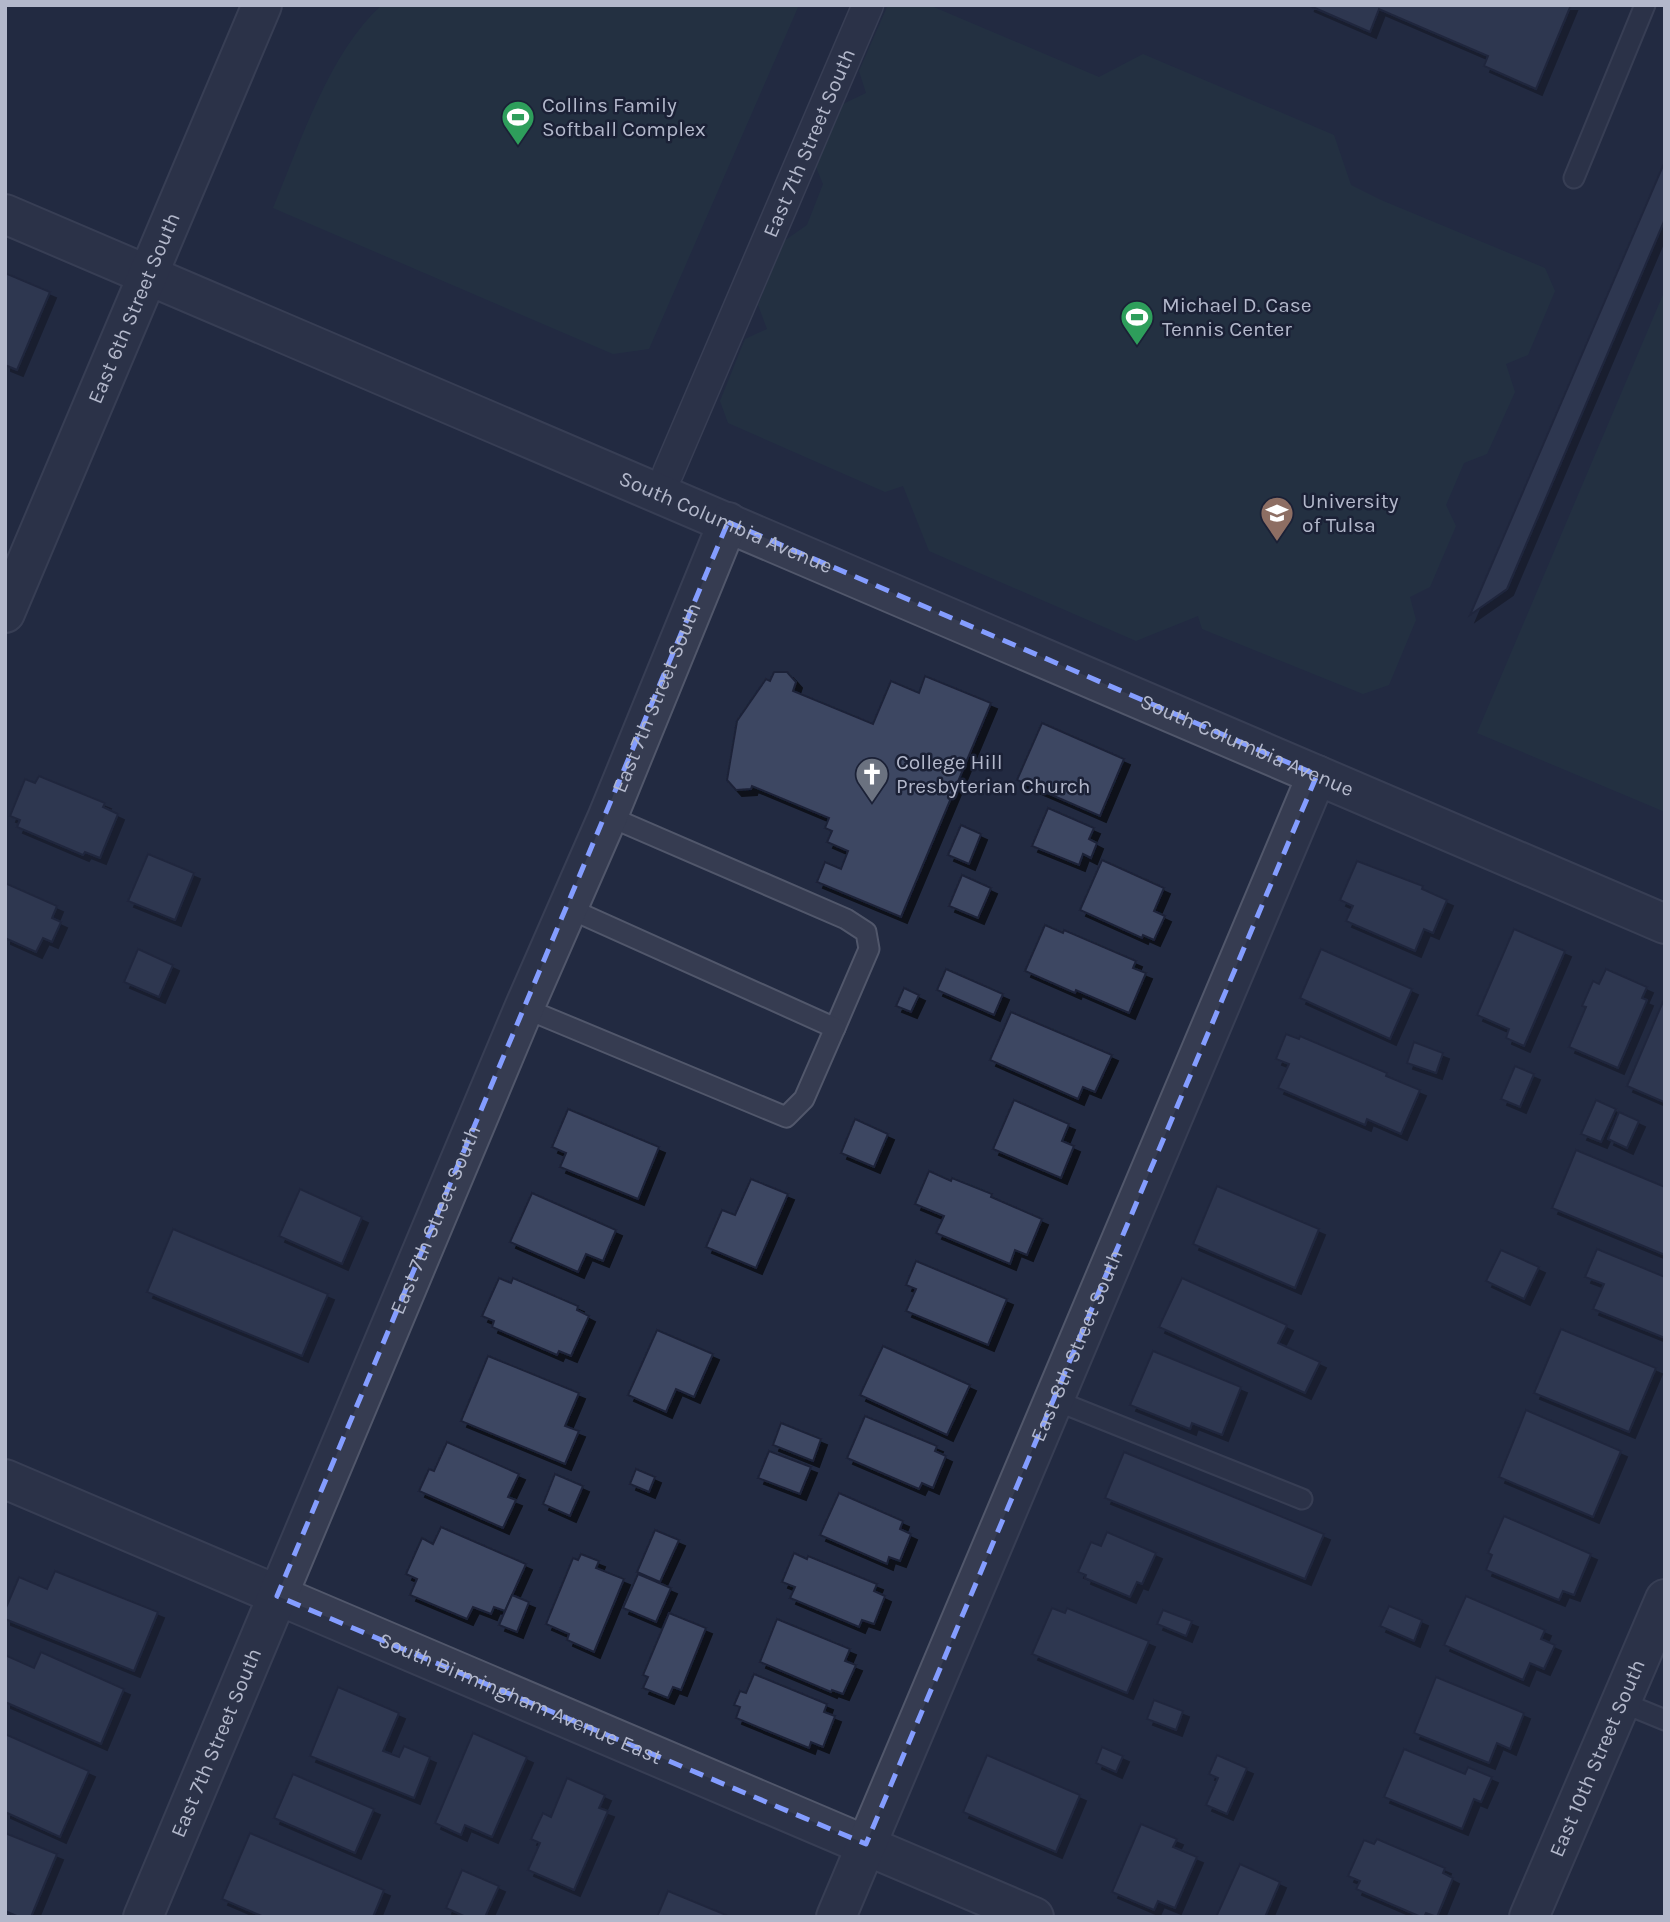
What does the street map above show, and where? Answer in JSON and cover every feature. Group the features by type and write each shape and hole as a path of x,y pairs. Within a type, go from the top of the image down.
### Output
{"street":[{"name":"East 6th Street South","path":"5,613 262,5"},
{"name":"East 7th Street South","path":"668,473 868,5"},
{"name":"South Columbia Avenue","path":"5,214 1665,924"},
{"name":"East 7th Street South","path":"143,1917 524,1008 608,816 728,522"},
{"name":"East 8th Street South","path":"836,1917 1317,775"},
{"name":"South Birmingham Avenue East","path":"5,1479 1034,1917"},
{"name":"East 10th Street South","path":"1529,1917 1665,1599"}],"lane":[{"path":"1574,178 1645,5"},
{"path":"524,1008 786,1117 804,1100 869,948 866,932 846,919 608,816"},
{"path":"568,908 835,1028"},
{"path":"1052,1399 1302,1499"},
{"path":"1621,1702 1665,1720"}],"highlighted area":[{"path":"728,522 1317,775 866,1844 277,1596"}],"shaded area":[{"name":"Collins Family Softball Complex","path":"382,5 799,5 649,349 613,354 273,208 305,128 331,73 363,25"},
{"name":"Michael D. Case Tennis Center","path":"888,5 929,5 1099,77 1143,54 1334,135 1351,185 1545,268 1555,291 1528,355 1506,364 1515,392 1487,454 1464,463 1446,505 1456,526 1430,587 1410,597 1416,620 1389,685 1363,694 1202,629 1198,616 1136,641 929,551 903,486 885,492 728,423 720,401 745,339 767,329 758,305 784,241 807,225 823,184 816,167 843,104 866,93 859,71"},
{"path":"1665,290 1665,812 1477,733"}],"building":[{"path":"1308,5 1571,5 1536,89 1484,66 1488,56 1379,9 1370,32"},
{"path":"1665,161 1665,219 1507,589 1470,615"},
{"path":"5,273 50,292 17,370 5,365"},
{"name":"College Hill Presbyterian Church","path":"774,672 787,672 796,682 793,691 873,724 891,681 919,693 925,676 991,703 901,917 817,882 825,862 841,869 848,851 827,842 832,831 825,828 829,818 752,786 751,789 736,790 727,780 737,721 766,679 770,681"},
{"path":"1042,723 1124,759 1100,816 1017,780"},
{"path":"39,776 105,803 103,807 118,814 100,858 85,852 83,855 17,827 20,820 10,816 25,779 35,783"},
{"path":"1048,808 1094,828 1089,839 1097,843 1091,858 1083,854 1079,865 1032,846"},
{"path":"961,825 981,834 969,864 948,855"},
{"path":"148,854 194,873 175,920 128,901"},
{"path":"1102,860 1164,888 1154,911 1165,916 1154,940 1143,935 1142,938 1080,910"},
{"path":"1357,861 1423,886 1422,889 1447,900 1433,933 1424,929 1415,951 1346,921 1353,906 1340,900"},
{"path":"962,875 991,888 978,918 949,906"},
{"path":"5,883 57,906 52,918 61,922 52,942 43,938 36,952 5,938"},
{"path":"1045,925 1063,933 1064,930 1136,961 1133,968 1146,973 1129,1013 1025,971"},
{"path":"1514,929 1565,951 1524,1046 1506,1038 1509,1029 1477,1015"},
{"path":"138,949 173,965 159,997 124,982"},
{"path":"1321,949 1412,989 1390,1039 1300,998"},
{"path":"946,969 1003,994 994,1015 937,990"},
{"path":"1606,969 1647,987 1642,998 1647,1000 1618,1068 1569,1047 1586,1007 1582,1006 1593,981 1599,984"},
{"path":"904,988 919,995 911,1012 896,1006"},
{"path":"1665,997 1665,1099 1664,1102 1627,1086"},
{"path":"1011,1012 1112,1055 1095,1092 1083,1087 1078,1099 990,1060"},
{"path":"1286,1034 1299,1039 1300,1036 1420,1090 1401,1134 1367,1119 1365,1125 1278,1088 1289,1064 1276,1059"},
{"path":"1414,1042 1443,1053 1436,1073 1407,1063"},
{"path":"1515,1066 1534,1074 1520,1107 1501,1099"},
{"path":"1014,1100 1069,1124 1062,1141 1074,1146 1061,1178 993,1149"},
{"path":"1596,1100 1616,1109 1601,1142 1581,1134"},
{"path":"568,1109 659,1147 638,1199 560,1167 566,1153 552,1147"},
{"path":"1619,1112 1639,1121 1627,1148 1608,1139"},
{"path":"855,1119 888,1134 874,1167 841,1153"},
{"path":"1576,1150 1665,1187 1665,1255 1552,1208"},
{"path":"929,1171 992,1194 991,1197 1042,1219 1027,1255 1015,1250 1010,1264 936,1233 944,1216 915,1204"},
{"path":"751,1179 788,1194 756,1268 706,1247 722,1210 735,1215"},
{"path":"1217,1186 1319,1229 1295,1288 1193,1244"},
{"path":"300,1189 362,1217 342,1264 279,1236"},
{"path":"532,1193 616,1230 603,1261 586,1254 578,1272 510,1242"},
{"path":"173,1229 328,1294 302,1356 147,1292"},
{"path":"1597,1249 1665,1277 1665,1338 1593,1309 1604,1284 1585,1277"},
{"path":"1501,1250 1539,1267 1524,1299 1486,1281"},
{"path":"916,1261 1007,1299 988,1345 906,1311 916,1289 906,1285"},
{"path":"499,1278 511,1283 513,1278 578,1306 577,1310 589,1316 571,1356 559,1351 557,1355 492,1327 494,1321 482,1316"},
{"path":"1182,1278 1287,1325 1278,1343 1320,1362 1305,1393 1159,1327"},
{"path":"1561,1329 1656,1368 1629,1432 1534,1393"},
{"path":"657,1330 713,1354 694,1397 676,1389 666,1412 628,1395"},
{"path":"883,1346 970,1385 947,1435 860,1395"},
{"path":"1153,1351 1241,1387 1222,1435 1192,1423 1190,1429 1130,1405"},
{"path":"488,1356 579,1393 565,1426 579,1431 565,1464 461,1421"},
{"path":"1526,1410 1621,1451 1593,1517 1499,1477"},
{"path":"865,1416 937,1446 935,1451 946,1456 933,1488 922,1483 919,1489 847,1458"},
{"path":"781,1423 821,1439 813,1461 773,1445"},
{"path":"447,1442 519,1474 508,1497 516,1500 503,1528 419,1491 429,1469 434,1471"},
{"path":"769,1451 811,1467 800,1494 758,1478"},
{"path":"1124,1452 1324,1534 1305,1579 1105,1498"},
{"path":"636,1469 655,1477 649,1492 630,1484"},
{"path":"555,1474 583,1486 570,1516 543,1504"},
{"path":"839,1493 903,1521 900,1529 911,1534 900,1561 889,1557 887,1564 820,1535"},
{"path":"1504,1516 1591,1554 1574,1595 1563,1591 1559,1600 1486,1570 1492,1555 1488,1553"},
{"path":"441,1527 526,1564 505,1611 494,1607 491,1614 473,1607 467,1619 410,1595 417,1579 406,1574 422,1538 433,1544"},
{"path":"655,1530 679,1540 660,1582 637,1572"},
{"path":"1107,1532 1156,1553 1142,1584 1137,1582 1130,1597 1085,1578 1086,1575 1078,1572 1091,1542 1101,1546"},
{"path":"794,1553 877,1584 874,1591 885,1596 874,1624 862,1620 859,1627 790,1598 795,1587 782,1582"},
{"path":"581,1554 599,1561 596,1568 624,1579 594,1652 567,1640 569,1634 546,1624 573,1558 578,1560"},
{"path":"55,1571 158,1612 134,1671 5,1619 5,1610 19,1577 47,1589"},
{"path":"638,1574 671,1588 656,1622 623,1608"},
{"path":"512,1595 529,1602 517,1632 499,1625"},
{"path":"1466,1596 1545,1630 1541,1639 1555,1645 1544,1669 1530,1663 1523,1680 1444,1645"},
{"path":"1389,1606 1422,1620 1414,1641 1380,1626"},
{"path":"1052,1608 1065,1613 1067,1608 1149,1641 1127,1693 1032,1654"},
{"path":"1163,1610 1192,1621 1186,1636 1157,1624"},
{"path":"669,1613 706,1628 681,1690 673,1687 668,1698 643,1688 648,1677 643,1675"},
{"path":"777,1619 850,1649 845,1661 856,1665 843,1694 832,1690 831,1692 760,1662"},
{"path":"41,1652 124,1689 101,1744 5,1702 5,1655 34,1668"},
{"path":"754,1674 827,1704 824,1712 835,1716 823,1747 811,1742 809,1748 736,1718 740,1707 734,1705 740,1691 746,1693"},
{"path":"1436,1677 1524,1713 1510,1749 1497,1743 1489,1763 1414,1733"},
{"path":"338,1687 399,1713 383,1751 399,1757 404,1746 430,1757 414,1798 310,1756"},
{"path":"1154,1700 1183,1711 1176,1730 1147,1719"},
{"path":"473,1733 527,1757 492,1837 465,1825 461,1835 435,1823"},
{"path":"5,1734 89,1771 60,1837 5,1812"},
{"path":"1102,1747 1123,1756 1116,1772 1096,1763"},
{"path":"1404,1749 1465,1774 1468,1767 1492,1777 1481,1802 1474,1799 1462,1829 1384,1797"},
{"path":"987,1755 1080,1795 1056,1852 963,1812"},
{"path":"1217,1755 1247,1768 1227,1814 1206,1805 1218,1778 1209,1774"},
{"path":"293,1774 374,1809 355,1853 274,1818"},
{"path":"567,1778 605,1795 599,1808 608,1811 574,1890 528,1870 540,1843 531,1839 543,1813 551,1817"},
{"path":"1141,1824 1177,1839 1173,1847 1197,1857 1175,1908 1158,1901 1154,1910 1112,1892"},
{"path":"5,1833 57,1854 31,1917 19,1917 5,1911"},
{"path":"250,1833 384,1890 373,1917 264,1917 222,1899"},
{"path":"1377,1839 1445,1868 1443,1873 1453,1878 1437,1917 1426,1913 1421,1917 1356,1889 1360,1881 1348,1876 1364,1840 1374,1844"},
{"path":"1240,1864 1280,1882 1265,1917 1216,1917"},
{"path":"462,1870 499,1886 485,1917 466,1917 446,1908"},
{"path":"668,1891 731,1917 657,1917"}],"place":[{"name":"Collins Family Softball Complex","path":"518,147"},
{"name":"Michael D. Case Tennis Center","path":"1137,347"},
{"name":"University of Tulsa","path":"1277,543"},
{"name":"College Hill Presbyterian Church","path":"872,804"}]}
